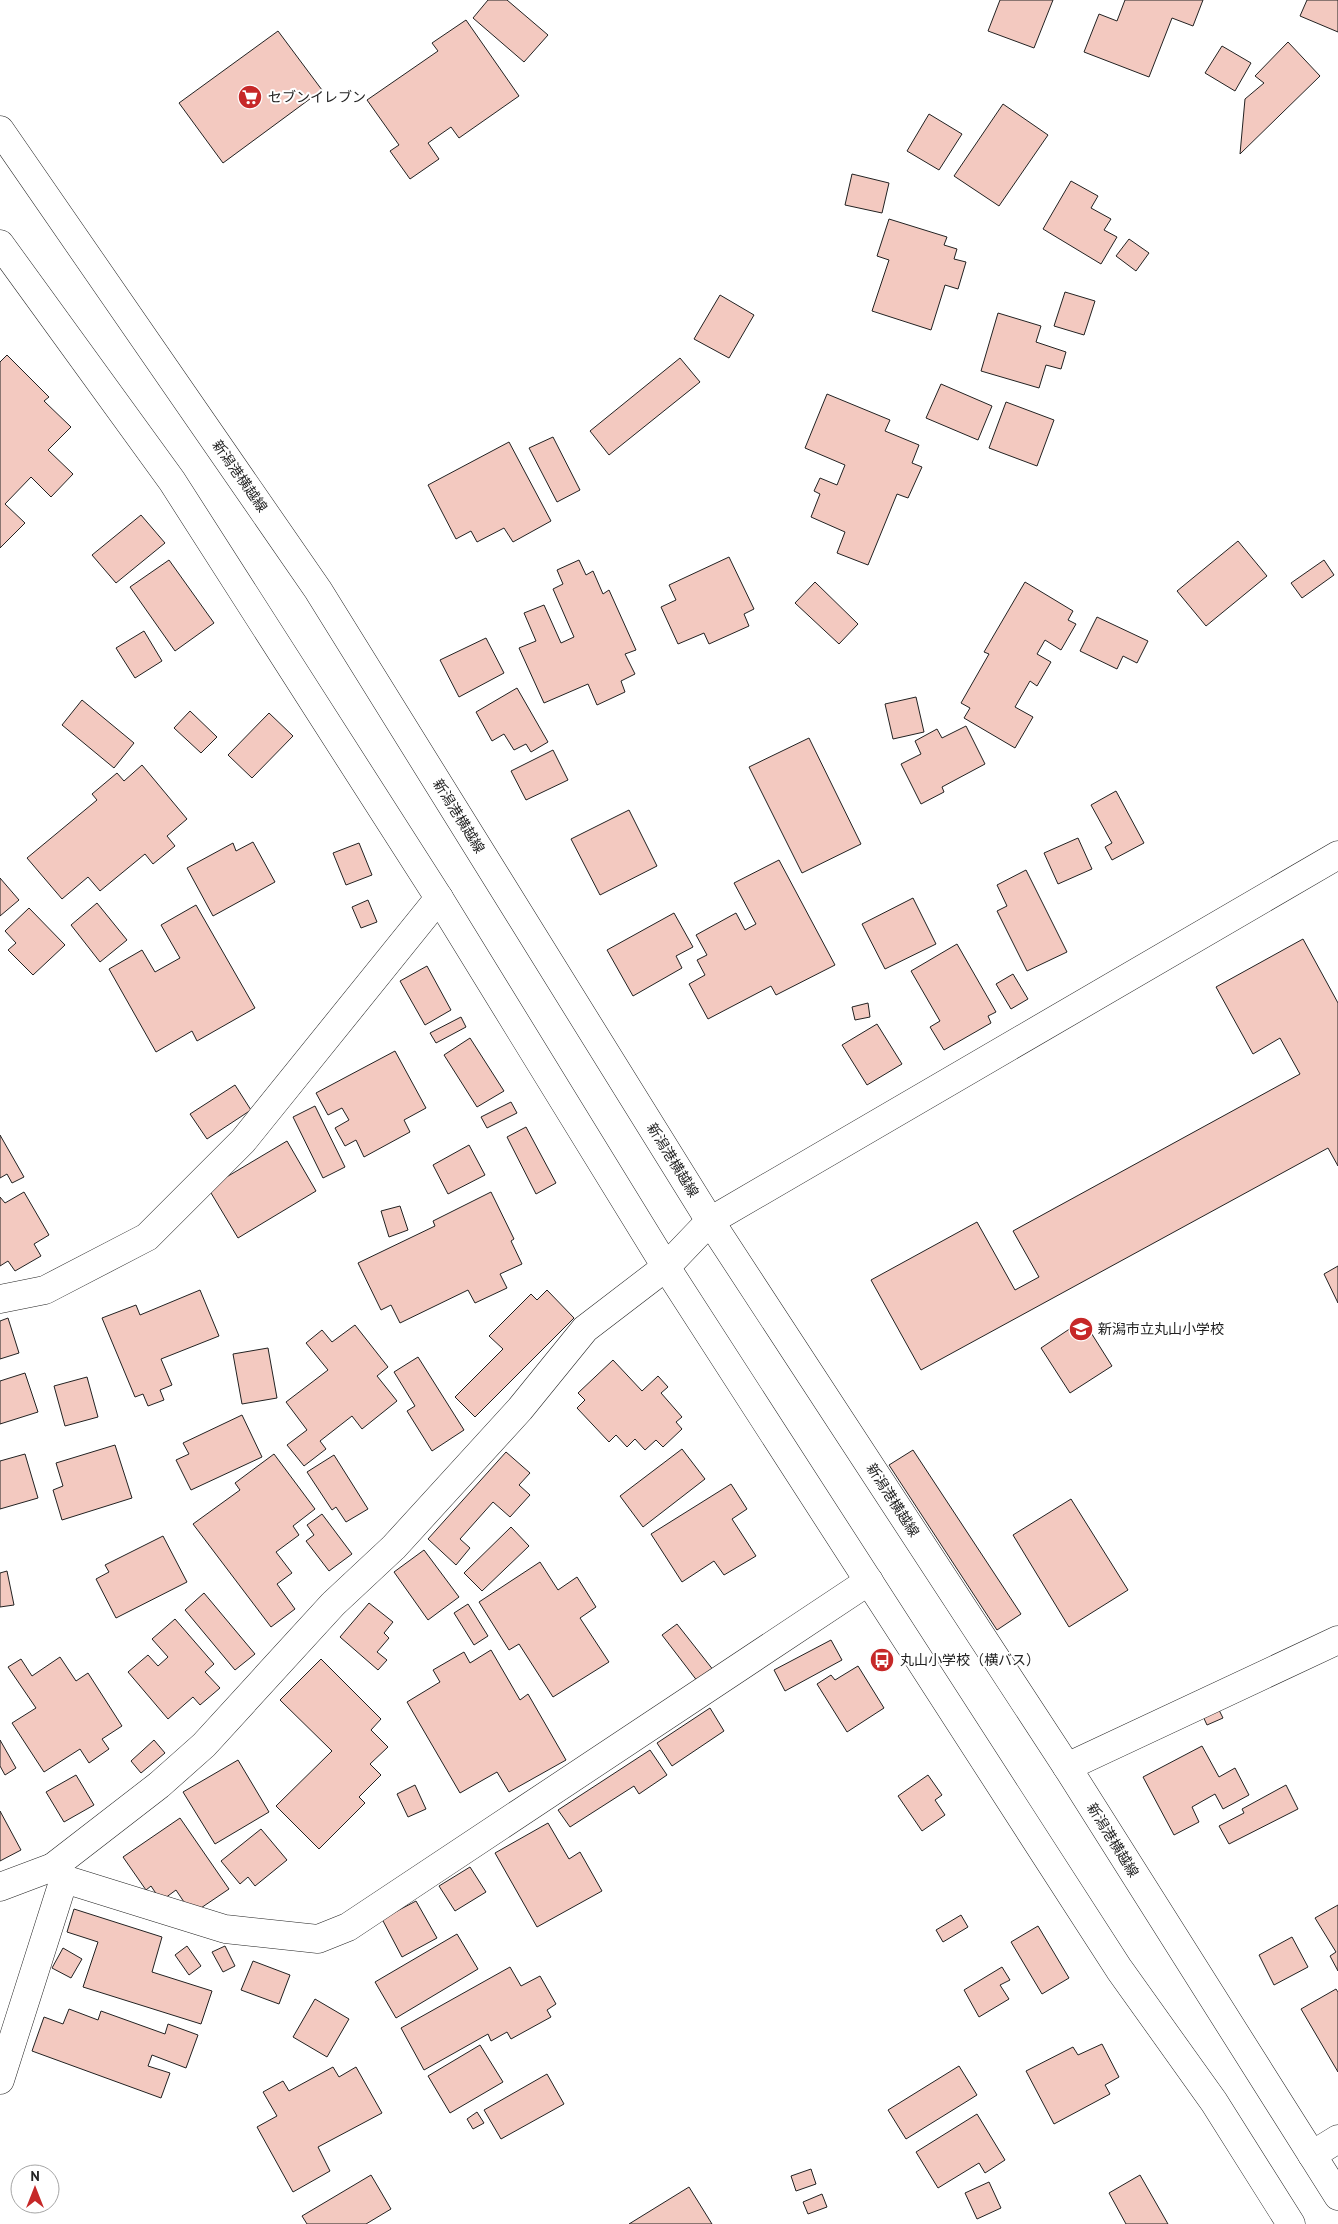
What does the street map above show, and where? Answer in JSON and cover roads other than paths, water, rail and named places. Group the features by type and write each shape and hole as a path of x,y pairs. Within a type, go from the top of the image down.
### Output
{"main road":[{"name":"新潟港横越線","path":"0,130 318,590 710,1221 1067,1767 1338,2196"},
{"path":"0,244 172,481 439,898 666,1267 1119,1970 1214,2102 1291,2224"},
{"path":"0,1888 59,1873 204,1744 333,1604 394,1548 520,1409 585,1329 666,1267 710,1221 1338,855"},
{"path":"0,1299 45,1290 147,1237 244,1141 439,898"},
{"path":"59,1873 225,1929 318,1939 348,1926 869,1581"},
{"path":"1067,1767 1338,1640"},
{"path":"0,2080 59,1873"},
{"path":"1312,2155 1338,2139"}],"place":[{"name":"セブンイレブン","path":"250,97"},
{"name":"新潟市立丸山小学校","path":"1081,1329"},
{"name":"丸山小学校（横バス）","path":"882,1660"}]}
